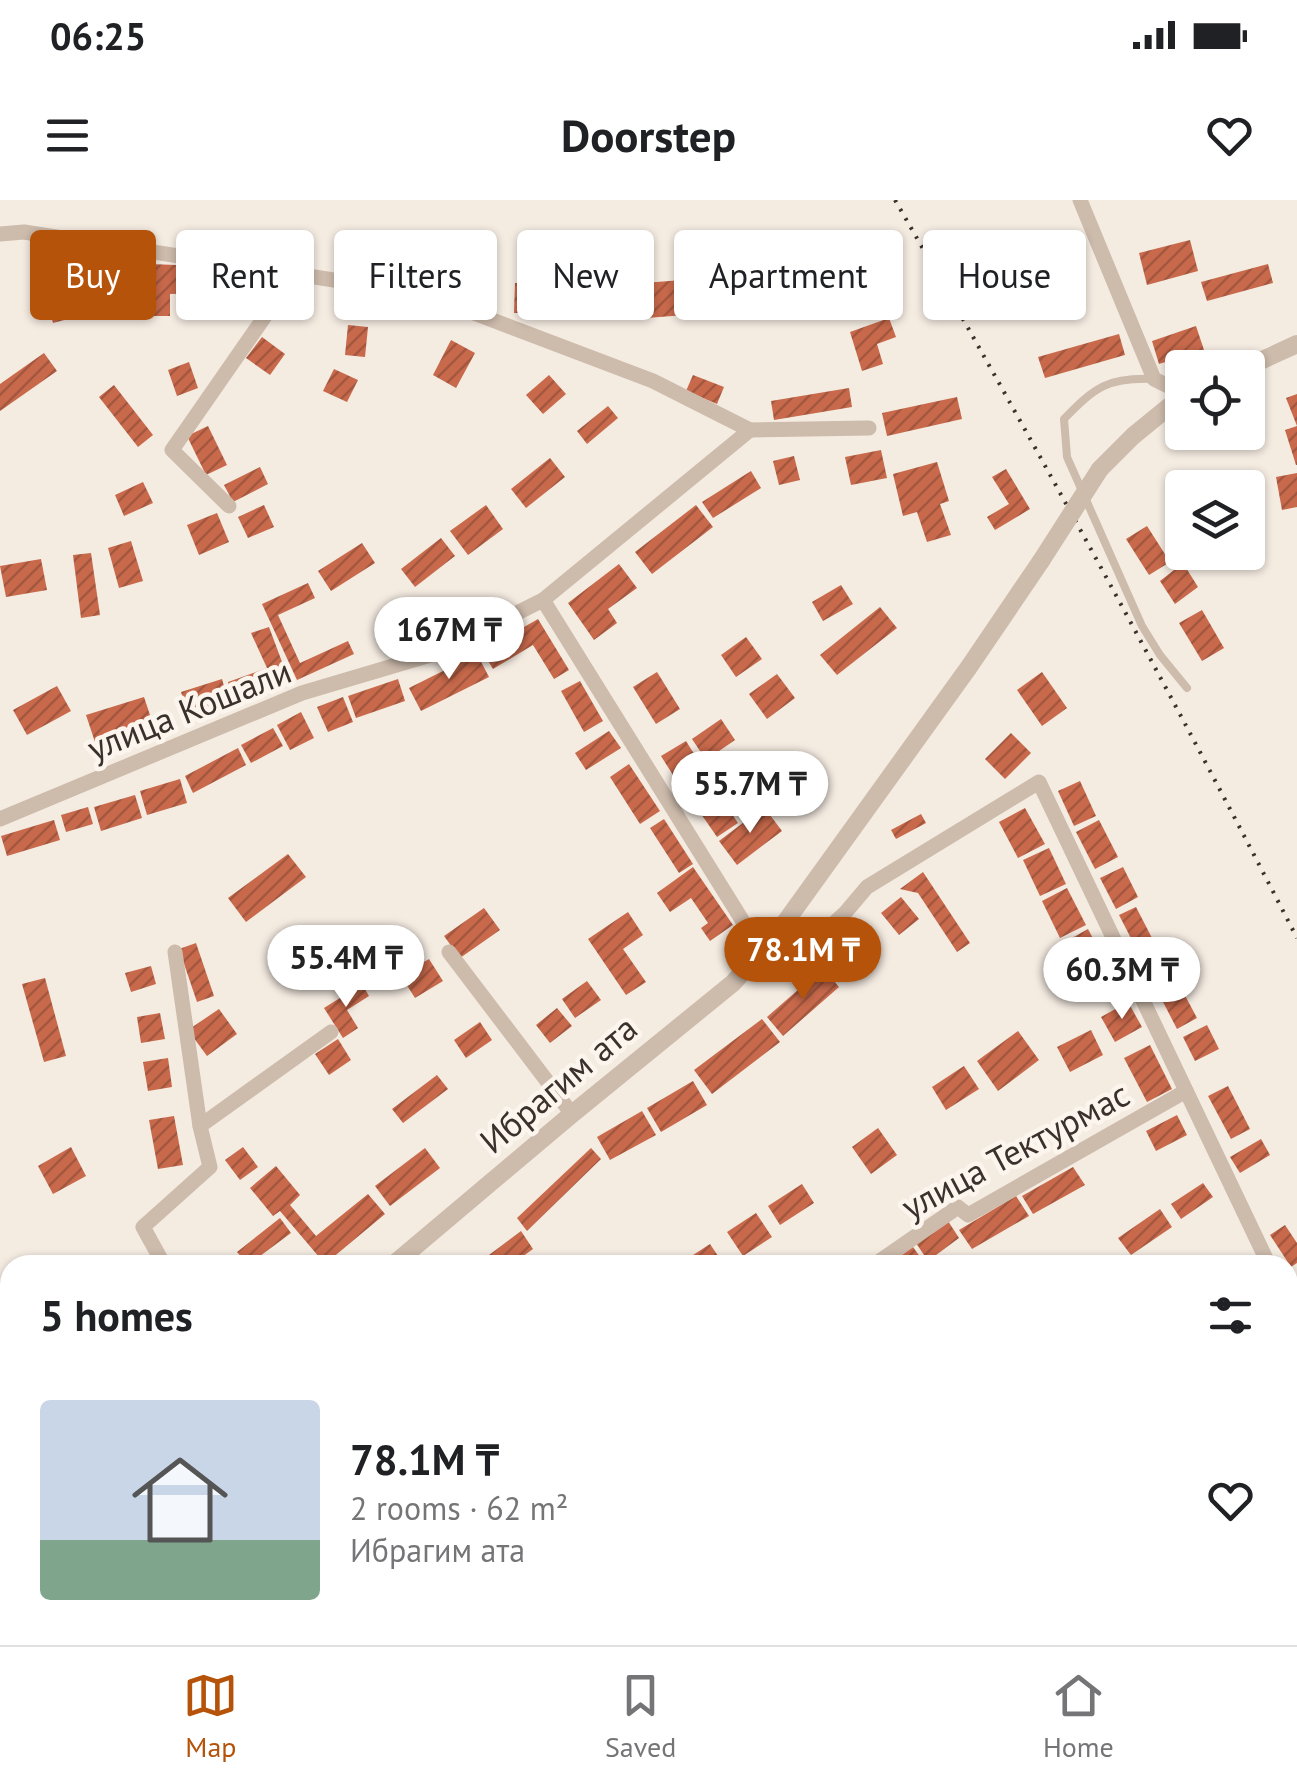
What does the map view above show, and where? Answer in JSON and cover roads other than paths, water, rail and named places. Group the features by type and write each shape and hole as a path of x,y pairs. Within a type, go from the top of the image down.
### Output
{"street":[{"path":"1080,200 1154,379 1165,385"},
{"path":"0,234 24,232 176,255"},
{"path":"314,276 424,294 654,381 750,430 869,428"},
{"path":"229,506 172,450 263,320"},
{"path":"1265,359 1297,344"},
{"name":"Ибрагим ата","path":"405,1255 734,983 762,952 969,668 1100,469 1165,409"},
{"name":"улица Кошали","path":"0,819 302,693 437,653 544,600 750,430"},
{"path":"544,600 762,952"},
{"path":"776,935 806,949 866,886 1039,782 1265,1255"},
{"path":"158,1255 143,1227 210,1167 200,1126 175,952"},
{"path":"449,952 572,1114"},
{"path":"200,1126 331,1032"},
{"name":"улица Тектурмас","path":"888,1255 958,1207 968,1215 1186,1091"}],"lane":[{"path":"1154,379 1128,378 1090,391 1064,419 1067,456 1142,626 1187,688"}],"railway":[{"path":"895,200 1100,567 1297,938"}]}
